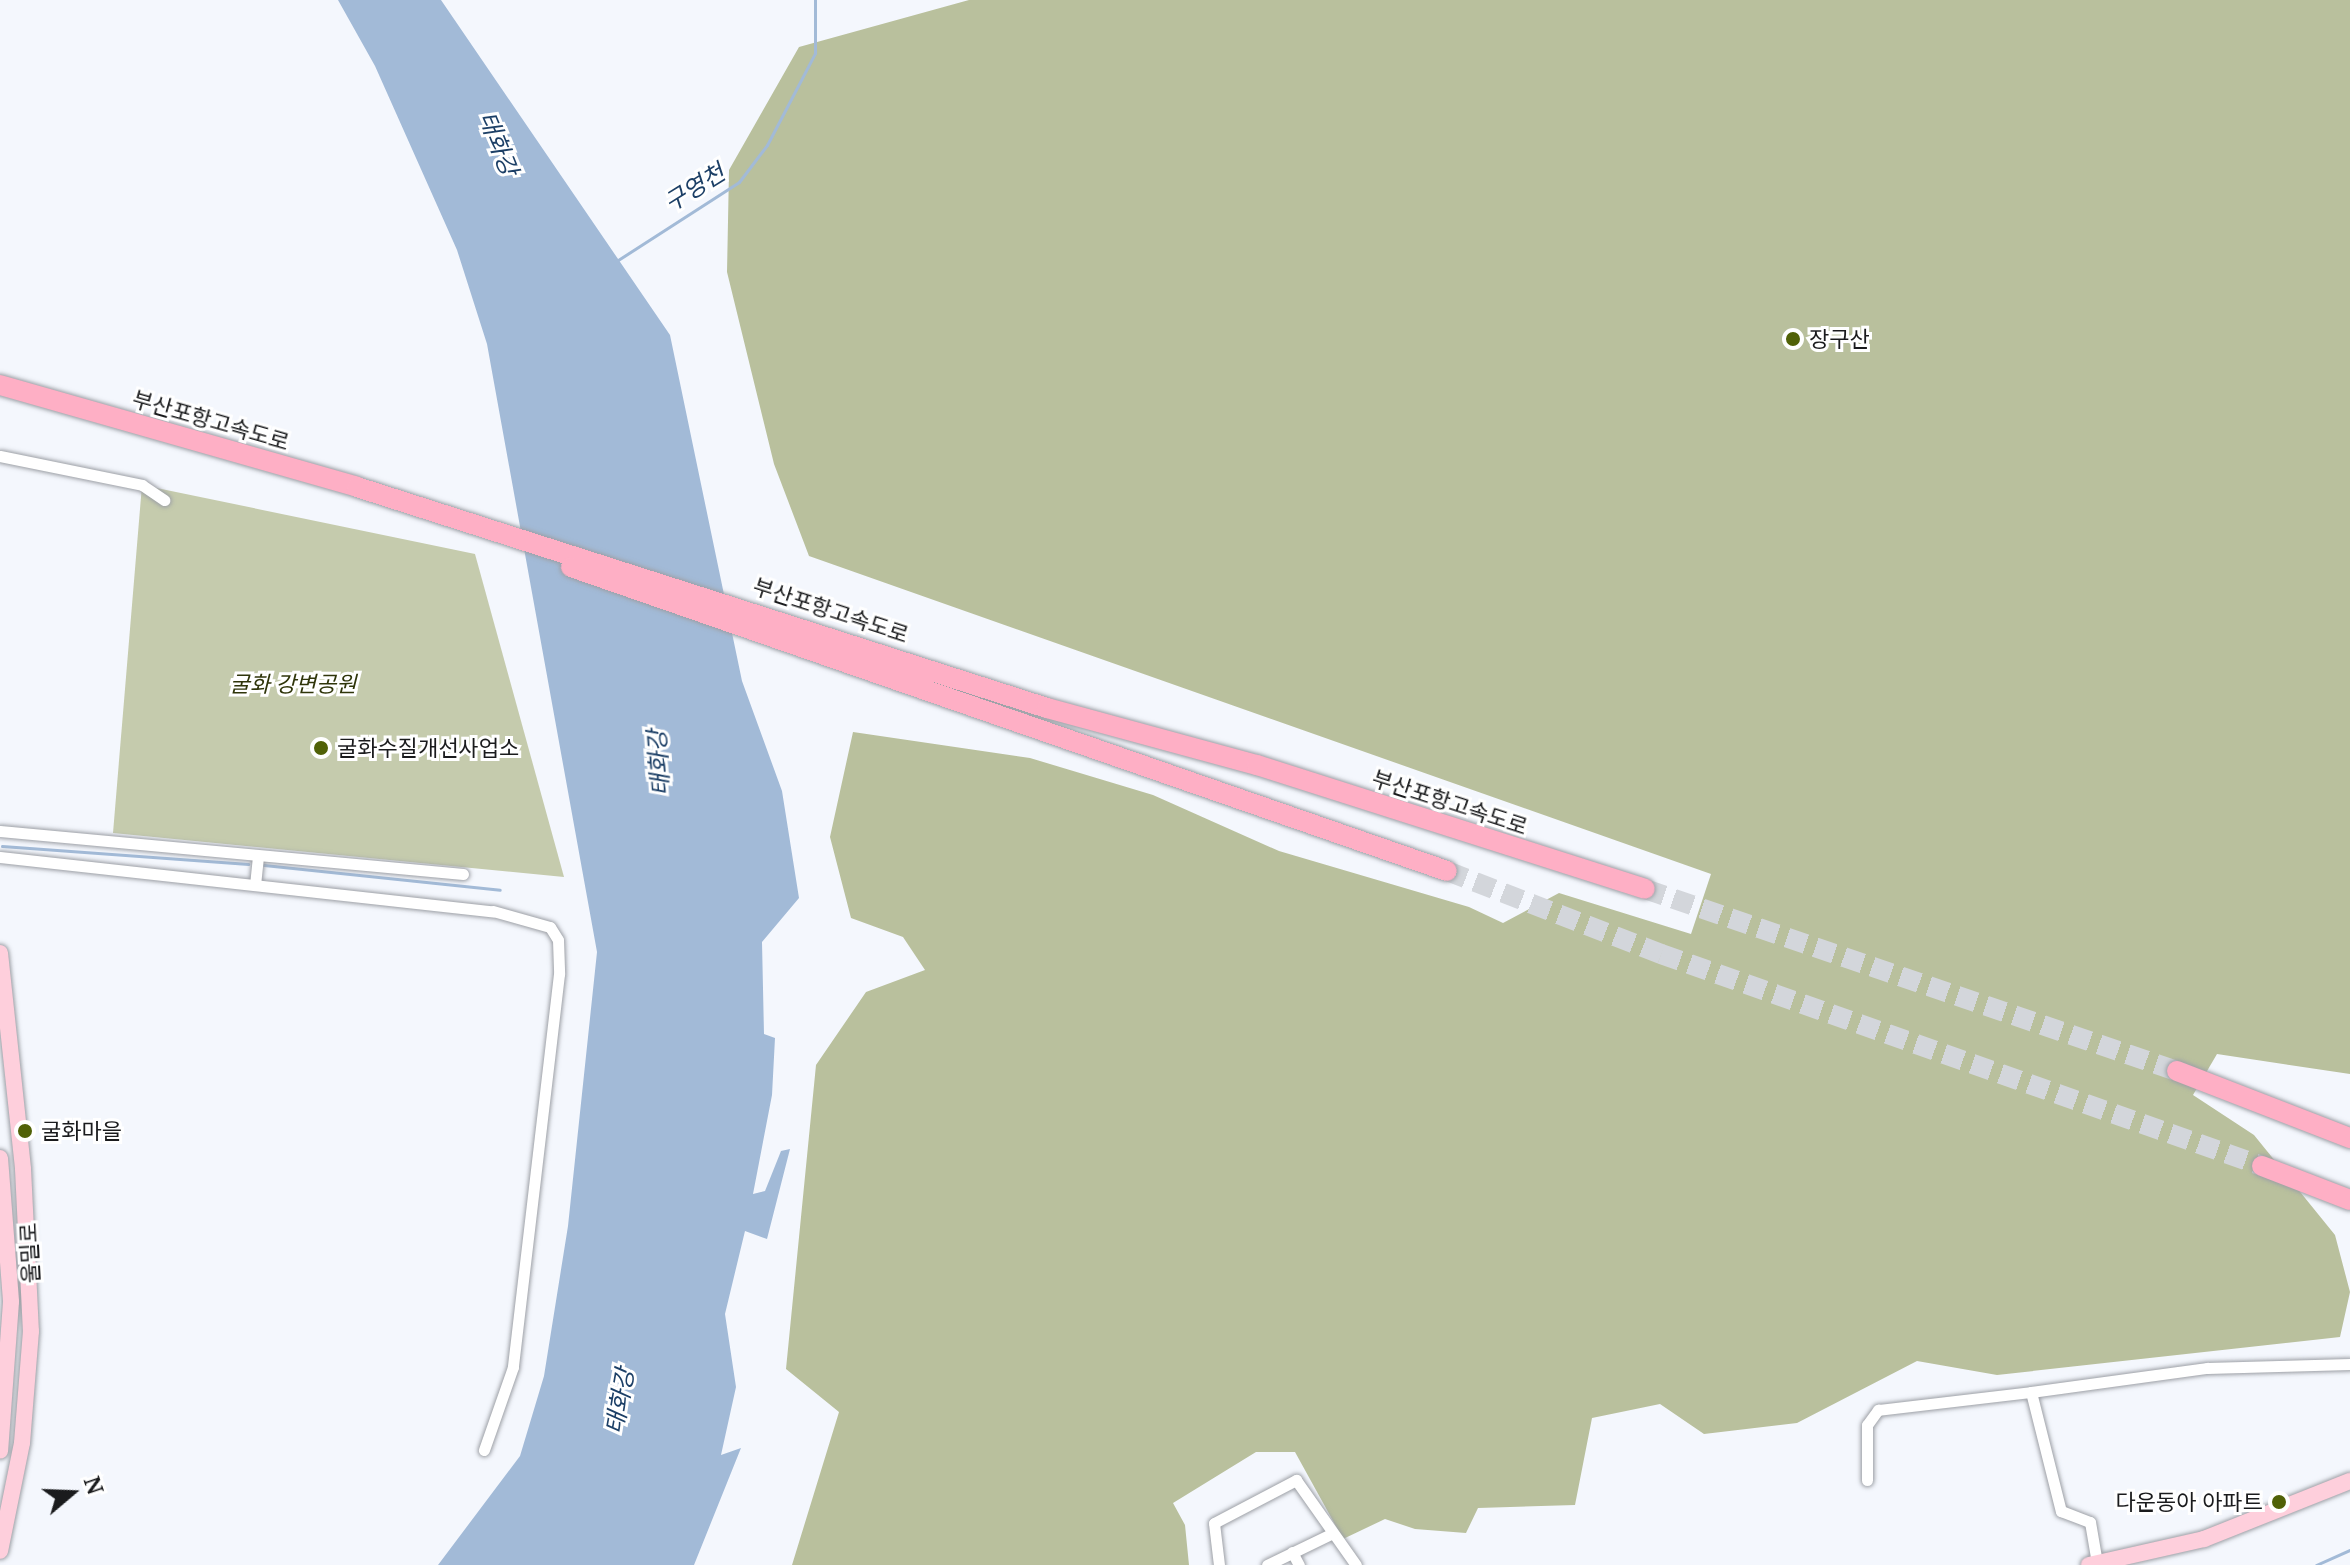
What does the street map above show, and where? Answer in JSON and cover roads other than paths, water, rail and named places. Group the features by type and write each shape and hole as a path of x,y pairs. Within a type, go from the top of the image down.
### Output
{"highway":[{"name":"부산포항고속도로","path":"0,385 357,487 913,662 1047,708 1257,765 1645,889"},
{"name":"부산포항고속도로","path":"0,397 464,533 910,683 1447,871"},
{"path":"2177,1071 2350,1138"},
{"path":"2262,1166 2350,1200"}],"main road":[{"name":"울밀로","path":"0,953 30,1268 31,1345 22,1443 0,1551"},
{"name":"울밀로","path":"0,1158 6,1304 1,1443"},
{"path":"2101,1563 2204,1539 2350,1481"}],"street":[{"path":"0,456 142,485 164,500"},
{"path":"0,831 463,874"},
{"path":"255,885 258,856"},
{"path":"0,857 493,911 550,927 558,940 552,1044 513,1367 484,1450"},
{"path":"1867,1480 1867,1425 1878,1410 2207,1368 2350,1364"},
{"path":"2031,1392 2061,1511 2090,1522 2101,1563"},
{"path":"1,1443 22,1443"},
{"path":"1219,1565 1214,1523 1296,1480 1356,1565"},
{"path":"1267,1565 1333,1533"},
{"path":"1292,1552 1299,1565"}],"water":[{"name":"태화강","path":"338,0 441,0 670,335 742,681 782,791 799,898 762,942 764,1034 775,1038 772,1095 753,1194 765,1191 781,1151 790,1149 767,1239 745,1231 725,1314 736,1387 721,1455 741,1448 694,1565 438,1565 520,1456 544,1376 568,1226 597,952 487,344 457,250 375,66"}],"waterway":[{"name":"구영천","path":"618,260 739,182 767,145 815,53 815,0"},
{"path":"2,846 248,864"},
{"path":"264,865 500,890"},
{"path":"2316,1565 2350,1550"}],"tunnel":[{"path":"1447,871 1661,954 2262,1166"},
{"path":"1645,889 2177,1071"}],"place":[{"name":"장구산","path":"1793,339"},
{"name":"굴화수질개선사업소","path":"321,748"},
{"name":"굴화마을","path":"25,1131"},
{"name":"다운동아 아파트","path":"2279,1502"}],"park label":[{"name":"굴화 강변공원","path":"293,684"}]}
